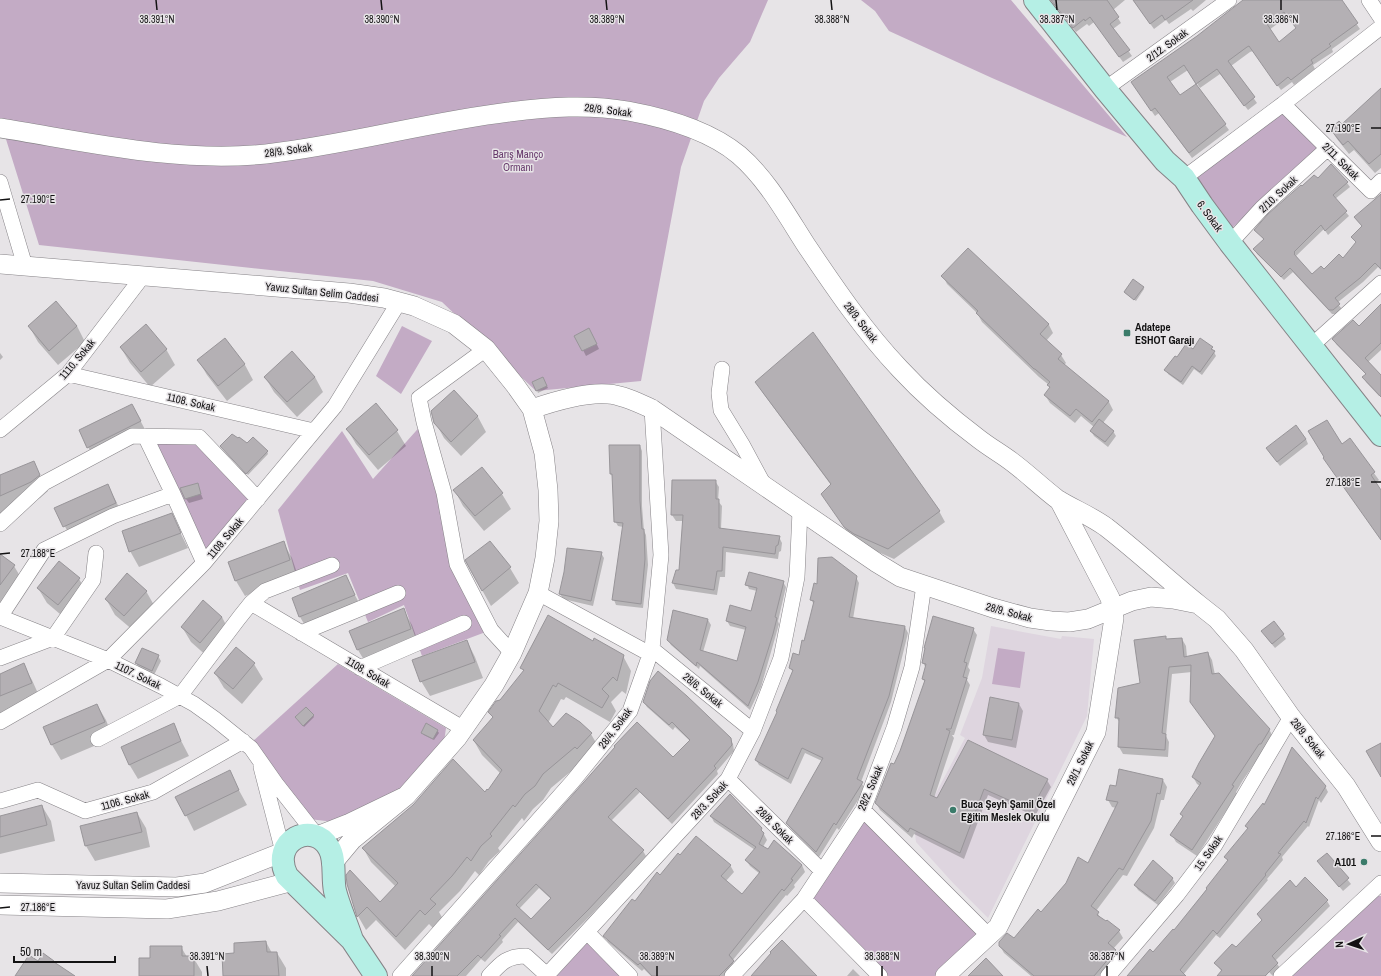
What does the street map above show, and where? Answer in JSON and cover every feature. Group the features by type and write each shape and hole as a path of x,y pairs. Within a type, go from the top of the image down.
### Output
{"main road":[{"name":"6. Sokak","path":"1038,1 1105,89 1166,161 1184,178 1202,205 1310,347 1380,432"},
{"path":"352,940 335,891 332,856 329,848 324,841 316,836 300,836 293,839 287,844 283,852 283,868 287,876 352,940 376,976"},
{"path":"293,881 301,885 309,886 317,884 330,872 332,864"}],"street":[{"name":"2/12. Sokak","path":"1105,89 1229,0"},
{"path":"1184,178 1284,104 1381,27"},
{"name":"2/11. Sokak","path":"1284,104 1371,191 1381,181"},
{"name":"28/9. Sokak","path":"0,128 142,152 186,156 232,157 269,154 308,148 476,116 560,107 584,106 628,111 683,125 714,138 738,154 758,175 851,310 874,340 901,371 979,439 1010,460 1059,500 1103,525 1217,619 1244,650 1291,717 1346,786 1381,842"},
{"name":"2/10. Sokak","path":"1230,242 1262,208 1328,148"},
{"path":"0,182 25,266"},
{"name":"Yavuz Sultan Selim Caddesi","path":"0,264 349,293 384,298 414,306 454,324 486,349 532,409 544,453 548,490 548,521 545,558 538,593 512,653 494,685 457,738 406,796"},
{"name":"1110. Sokak","path":"0,430 6,416 68,374 143,276"},
{"path":"1310,347 1381,283"},
{"name":"1109. Sokak","path":"0,722 108,660 204,563 335,406 399,302"},
{"path":"486,349 419,398 424,422 444,494 457,564 491,630 512,653"},
{"path":"722,369 719,393 722,410 764,486"},
{"name":"1108. Sokak","path":"68,374 314,430"},
{"name":"28/9. Sokak","path":"532,409 577,396 609,394 633,400 652,409 800,511 900,577 993,608 1030,618 1069,622 1088,619 1132,601 1151,597 1173,599 1198,604"},
{"name":"28/4. Sokak","path":"400,976 573,781 630,711 651,652 661,555 652,409"},
{"path":"0,524 44,483 132,436 199,437 258,499"},
{"path":"145,436 204,563"},
{"path":"0,617 44,550 113,516 173,494"},
{"name":"28/9. Sokak","path":"1059,500 1110,598 1112,609"},
{"name":"28/3. Sokak","path":"489,976 506,960 516,956 526,956 548,975 728,779 753,731 781,658 797,578 800,511"},
{"path":"0,658 53,638 93,580 96,553"},
{"path":"98,739 180,696 251,603 265,591 332,565"},
{"name":"28/2. Sokak","path":"732,976 804,898 862,810 894,728 912,667 924,585"},
{"path":"301,633 398,593"},
{"name":"28/6. Sokak","path":"538,593 651,652 753,731"},
{"name":"1108. Sokak","path":"251,603 464,729"},
{"name":"28/1. Sokak","path":"945,976 998,927 1096,732 1114,618 1112,609"},
{"name":"1107. Sokak","path":"0,617 108,660 194,704 251,748 316,836"},
{"path":"360,668 464,622"},
{"name":"15. Sokak","path":"1108,976 1177,895 1215,845 1291,717"},
{"name":"1106. Sokak","path":"0,801 38,790 85,811 153,792 243,741"},
{"name":"1107. Sokak","path":"260,760 283,852"},
{"name":"28/8. Sokak","path":"728,779 822,871"},
{"path":"316,836 350,823 406,796"},
{"path":"332,864 352,840 406,796"},
{"path":"862,810 988,935"},
{"name":"Yavuz Sultan Selim Caddesi","path":"0,883 177,887 205,883 283,852"},
{"name":"Yavuz Sultan Selim Caddesi","path":"0,905 167,909 218,901 293,881"},
{"path":"1281,976 1381,884"},
{"path":"804,898 880,976"},
{"path":"587,932 628,975"}],"shaded area":[{"path":"991,626 1061,639 1062,636 1094,639 1087,716 988,918 953,883 916,842 915,833 965,738 960,735 982,678"}],"green space":[{"name":"Barış Manço Ormanı","path":"0,0 768,0 750,42 719,78 704,101 681,167 641,381 536,391 442,302 373,281 39,245 0,120"},
{"path":"861,0 1011,0 1127,137 889,31 875,11"},
{"path":"1280,110 1321,148 1232,228 1195,176"},
{"path":"402,326 432,341 401,394 376,376"},
{"path":"424,422 457,564 491,630 422,656 404,605 368,622 348,573 300,590 278,510 342,431 373,479"},
{"path":"145,436 199,437 258,499 204,563"},
{"path":"998,648 1025,652 1020,688 992,684"},
{"path":"338,664 446,728 443,749 403,791 343,823 309,819 252,742"},
{"path":"863,810 988,935 945,976 880,976 804,899"},
{"path":"1378,896 1381,896 1381,976 1292,976"},
{"path":"587,932 626,976 548,976"}],"building":[{"path":"1051,0 1107,0 1119,17 1110,24 1130,50 1119,57 1090,17 1085,21 1084,19 1073,28"},
{"path":"1133,0 1193,0 1165,20 1162,15 1150,24"},
{"path":"1243,0 1342,0 1358,23 1329,44 1331,46 1311,60 1313,63 1291,80 1288,77 1277,86 1249,46 1247,47 1228,61 1255,97 1244,106 1217,69 1196,84 1226,124 1189,153 1155,108 1151,111 1131,82 1197,36","holes":["1284,12 1296,28 1279,42 1267,24","1184,65 1196,84 1180,95 1167,77"]},
{"path":"1381,88 1381,154 1369,164 1348,141 1343,145 1330,129 1339,121 1342,124"},
{"path":"1331,164 1348,182 1333,195 1347,211 1325,231 1321,225 1294,252 1294,254 1312,274 1321,266 1324,269 1339,254 1343,258 1356,242 1351,237 1362,226 1354,217 1381,194 1381,269 1375,263 1360,278 1335,298 1340,304 1333,310 1329,310 1290,268 1281,277 1253,249 1264,239 1254,230 1268,214 1314,175 1318,178"},
{"path":"968,248 1049,324 1040,334 1062,354 1058,359 1109,401 1092,422 1076,409 1070,416 1044,395 1050,387 1047,385 1050,382 1034,369 976,313 978,311 941,276"},
{"path":"1133,279 1144,287 1134,300 1124,292"},
{"path":"56,301 77,326 49,351 28,326"},
{"path":"1381,304 1381,343 1365,358 1381,375 1381,397 1362,377 1366,374 1332,339 1353,320 1359,326"},
{"path":"146,324 167,349 141,372 120,347"},
{"path":"589,328 597,344 582,351 574,336"},
{"path":"813,332 940,511 888,549 854,534 844,527 821,494 831,484 755,382"},
{"path":"225,338 245,364 218,386 197,360"},
{"path":"1200,338 1213,347 1211,349 1215,351 1200,372 1192,366 1181,382 1164,370 1175,356 1177,357 1186,344 1193,349"},
{"path":"292,351 315,377 287,402 264,377"},
{"path":"543,377 547,386 536,391 532,382"},
{"path":"454,390 478,416 451,442 434,423 431,411"},
{"path":"376,403 398,430 369,455 346,429"},
{"path":"132,404 141,421 87,448 79,430"},
{"path":"1099,419 1114,431 1105,442 1090,431"},
{"path":"1327,420 1342,444 1350,438 1375,472 1371,475 1381,490 1381,540 1323,458 1324,457 1308,431"},
{"path":"1296,425 1306,439 1277,462 1266,448"},
{"path":"232,434 247,443 253,437 268,451 246,474 220,446"},
{"path":"609,445 640,445 640,501 642,529 644,529 645,559 641,604 612,600 623,523 614,522"},
{"path":"34,461 40,475 31,482 0,496 0,475"},
{"path":"482,467 503,493 475,516 453,490"},
{"path":"672,480 716,480 716,499 719,499 719,528 780,536 775,554 723,547 722,571 717,571 714,590 672,583 676,570 679,570 683,515 671,515"},
{"path":"198,483 201,494 185,499 180,488"},
{"path":"108,484 116,503 63,527 54,508"},
{"path":"172,513 181,533 129,552 122,531"},
{"path":"284,541 290,560 235,581 228,562"},
{"path":"490,541 511,567 482,591 465,560"},
{"path":"567,548 602,552 591,601 559,594"},
{"path":"0,554 15,565 0,585"},
{"path":"832,557 857,576 849,617 905,626 889,696 857,779 863,782 836,825 834,823 816,852 786,823 823,758 802,748 788,779 755,760 777,712 776,711 793,670 789,668 793,653 799,655 802,640 804,641 814,601 810,600 814,583 817,584 818,558"},
{"path":"59,561 80,578 58,605 37,588"},
{"path":"749,572 784,581 775,617 777,618 773,634 758,682 748,706 697,662 696,666 667,640 673,610 708,619 700,650 737,661 746,627 726,621 730,605 751,611 757,588 745,585"},
{"path":"127,573 147,591 124,616 105,599"},
{"path":"346,575 355,595 299,617 292,598"},
{"path":"203,600 222,617 200,643 181,627"},
{"path":"404,608 411,629 357,650 349,631"},
{"path":"548,615 593,641 594,638 624,655 617,681 613,677 602,689 609,696 602,708 558,683 556,687 553,685 539,711 553,727 566,713 580,722 592,733 577,749 575,747 543,774 535,786 525,794 515,807 513,805 490,834 492,836 481,846 471,861 467,857 452,876 430,899 436,904 425,915 420,910 396,937 367,907 357,917 347,884 346,875 350,870 380,902 398,883 362,848 413,805 453,759 485,792 502,770 473,740 493,717 488,712 496,701 500,700 524,670 520,668"},
{"path":"933,616 974,628 964,662 967,663 963,677 967,678 951,729 946,729 950,731 930,795 937,798 968,740 1048,779 1031,810 984,789 960,853 910,828 908,832 875,803 891,763 894,764 900,751 925,680 922,679 926,664 922,663 924,648"},
{"path":"1274,621 1284,634 1272,644 1261,631"},
{"path":"1166,636 1166,639 1182,638 1184,657 1208,652 1212,674 1219,673 1270,729 1232,785 1234,786 1192,850 1170,835 1183,816 1180,814 1201,783 1192,777 1215,736 1190,702 1191,665 1169,667 1162,733 1166,734 1165,750 1118,747 1119,718 1115,718 1118,688 1140,683 1134,640"},
{"path":"467,640 475,662 420,682 412,660"},
{"path":"236,647 255,663 233,689 214,673"},
{"path":"142,648 159,655 152,671 135,663"},
{"path":"24,663 32,683 0,696 0,674"},
{"path":"658,671 731,738 732,745 714,766 716,768 668,819 636,788 608,817 644,850 548,950 515,918 481,958 478,955 457,976 412,976 615,747 614,746 637,722 673,757 690,740 672,722 669,725 643,702 650,681","holes":["536,884 551,898 531,919 516,905"]},
{"path":"990,697 1019,703 1012,740 983,735"},
{"path":"97,704 105,722 51,745 43,727"},
{"path":"306,707 314,715 303,726 295,717"},
{"path":"174,723 181,741 129,765 121,747"},
{"path":"426,723 438,730 433,739 421,733"},
{"path":"1381,743 1381,777 1366,751"},
{"path":"1292,747 1326,786 1318,799 1316,797 1306,823 1304,821 1278,853 1281,854 1265,874 1266,875 1217,934 1213,930 1180,970 1186,976 1127,976 1150,949 1153,952 1173,929 1174,930 1228,860 1224,857 1248,828 1245,826 1263,803 1264,805"},
{"path":"1119,769 1163,779 1160,794 1157,793 1151,821 1123,870 1119,868 1091,906 1099,912 1097,915 1106,921 1107,920 1120,930 1108,943 1116,950 1094,976 1034,976 999,946 999,942 1007,933 1014,938 1038,909 1041,912 1066,883 1078,857 1088,863 1118,802 1106,800 1110,785 1116,786"},
{"path":"230,770 239,790 185,816 175,797"},
{"path":"730,794 762,828 761,830 764,833 759,844 768,849 774,840 802,865 791,879 793,880 784,891 782,889 729,955 734,961 719,976 652,976 640,963 638,965 603,936 632,899 635,901 657,872 660,875 678,853 680,855 696,836 731,865 721,876 742,894 760,872 745,860 756,847 710,816"},
{"path":"42,805 47,825 0,837 0,816"},
{"path":"137,812 142,832 85,846 80,826"},
{"path":"1327,853 1349,878 1339,887 1317,861"},
{"path":"1153,860 1173,878 1155,901 1134,885"},
{"path":"1305,877 1328,900 1272,956 1278,963 1265,976 1217,976 1222,970 1214,963 1232,944 1236,947 1262,920 1257,914 1290,880 1296,887"},
{"path":"782,940 817,976 751,976 771,953 770,952"},
{"path":"266,941 267,952 277,952 279,976 223,976 222,954 234,953 234,943"},
{"path":"150,946 182,946 182,956 194,956 194,976 139,976 139,958 150,958"},
{"path":"43,953 75,976 15,976 29,955 38,961"},
{"path":"986,958 1003,976 968,976"}],"place":[{"name":"Adatepe ESHOT Garajı","path":"1127,333"},
{"name":"Buca Şeyh Şamil Özel Eğitim Meslek Okulu","path":"953,810"},
{"name":"A101","path":"1364,862"}]}
